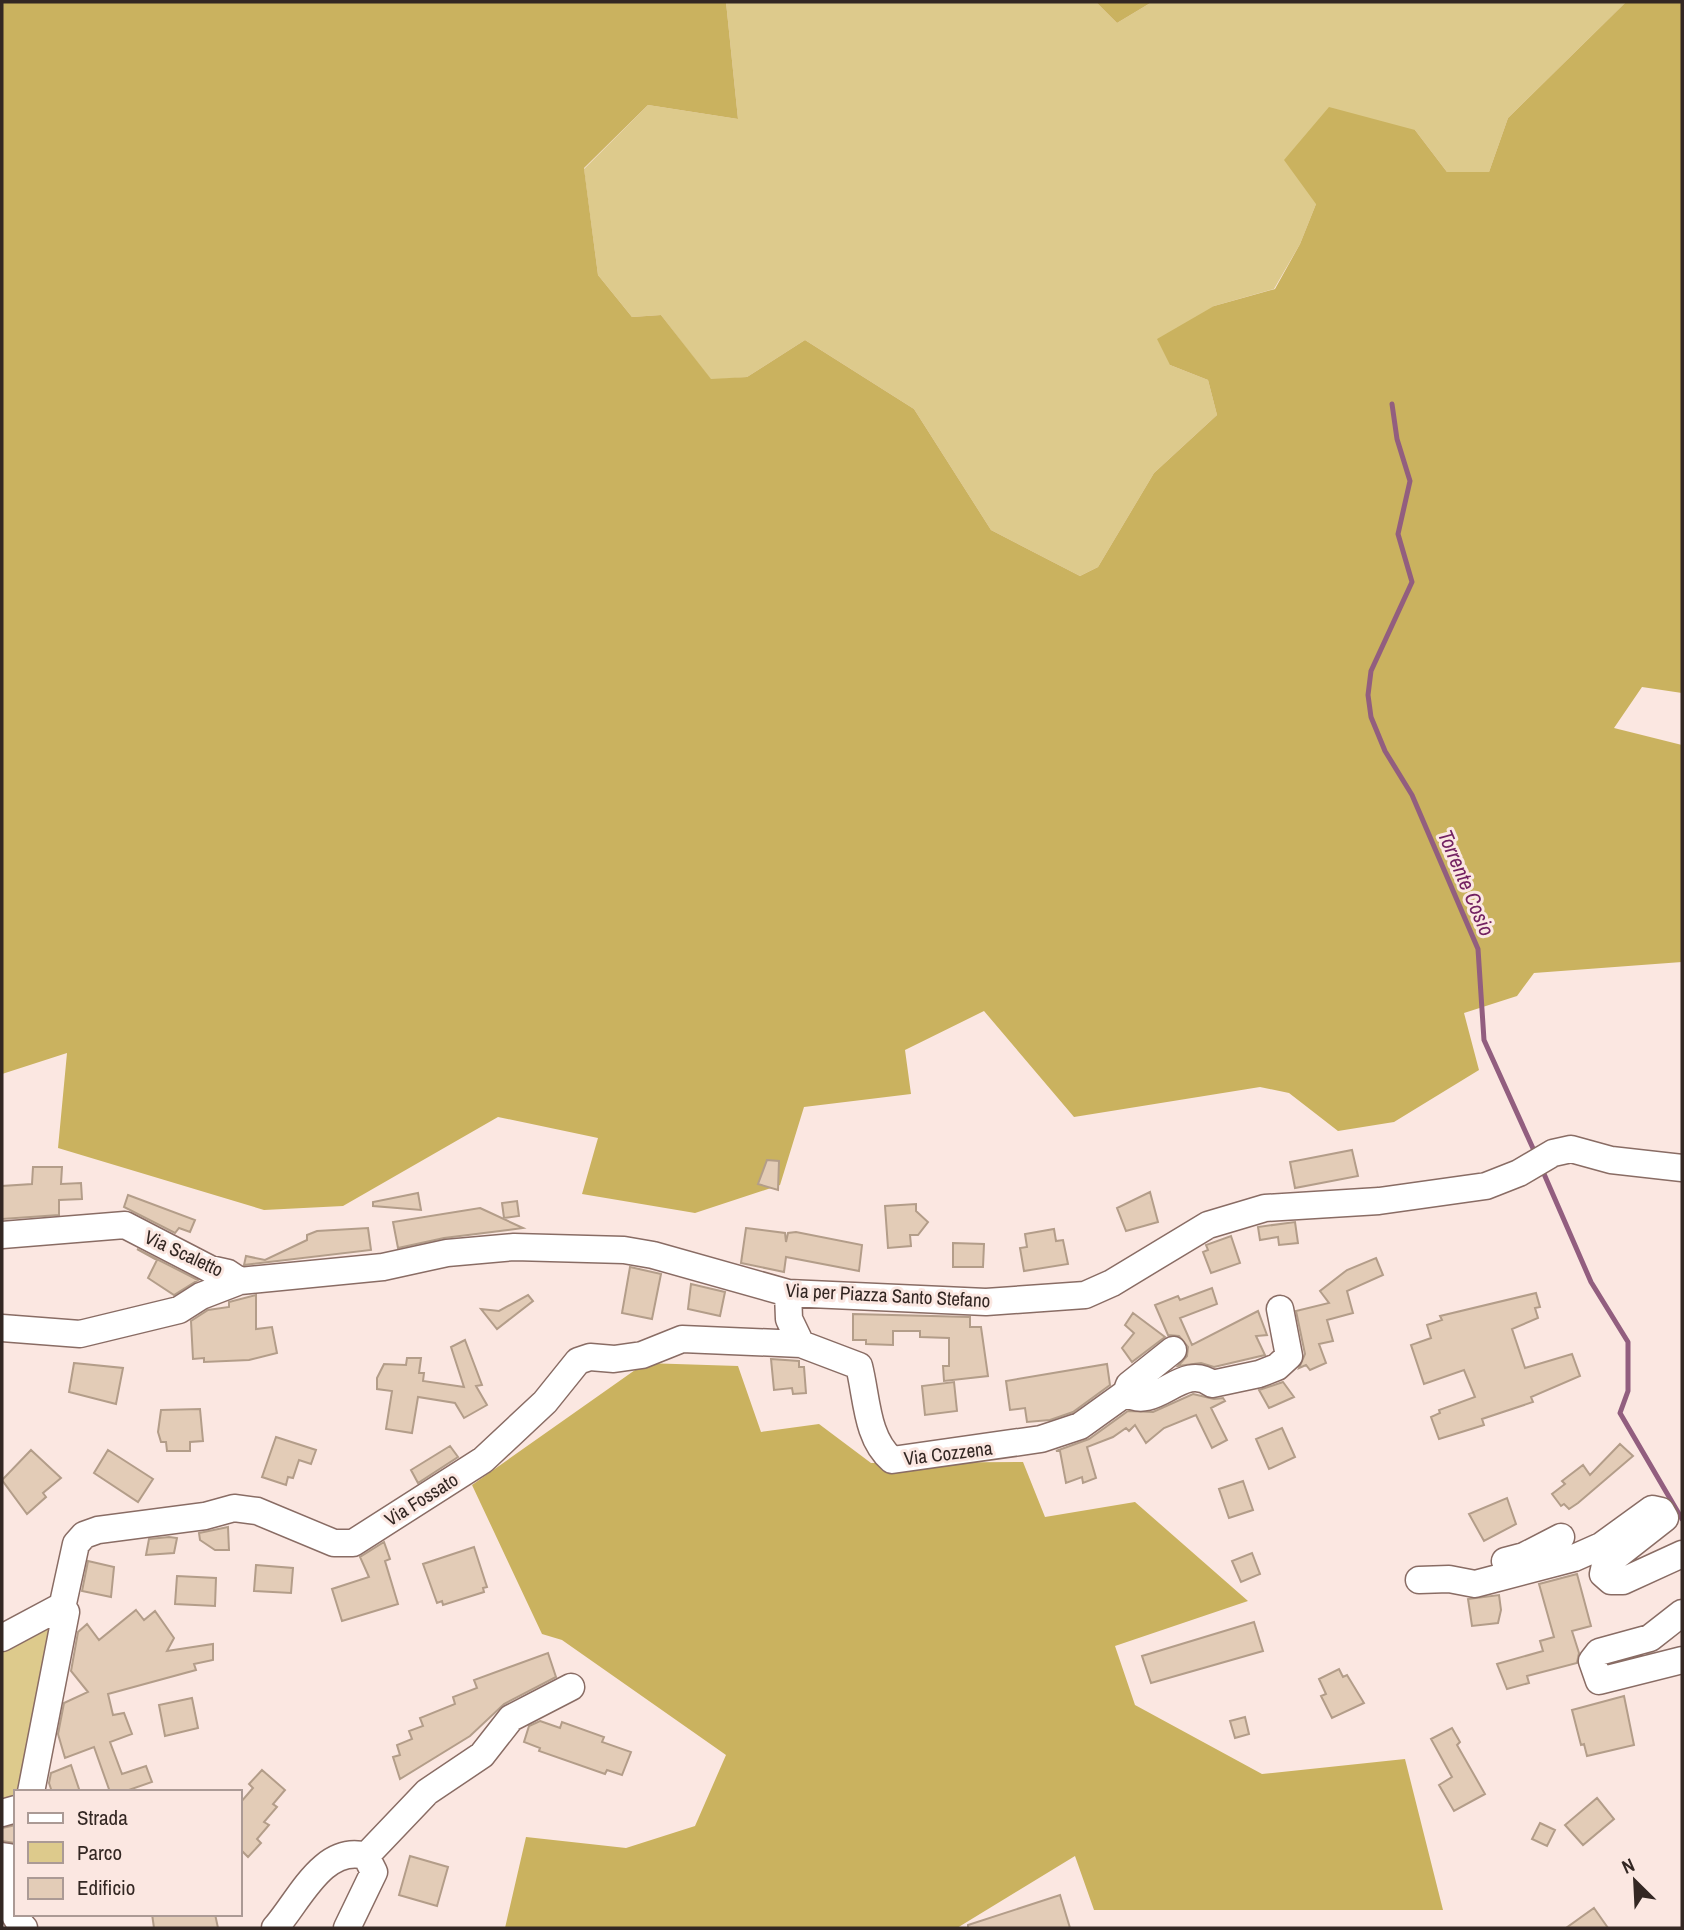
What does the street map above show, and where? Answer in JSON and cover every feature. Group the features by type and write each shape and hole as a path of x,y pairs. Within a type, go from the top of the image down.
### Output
{"street":[{"name":"Via per Piazza Santo Stefano","path":"240,1281 383,1267 447,1253 514,1247 624,1250 653,1255 788,1293 986,1302 1085,1294 1112,1283 1208,1225 1239,1214 1265,1208 1378,1201 1486,1186 1519,1173 1553,1153 1571,1149 1611,1160 1682,1168"},
{"name":"Via Scaletto","path":"2,1235 125,1225 210,1269 228,1273 240,1281"},
{"path":"2,1328 70,1335 88,1332 178,1310 201,1296 240,1281"},
{"path":"788,1293 789,1319 801,1344"},
{"path":"1173,1350 1129,1385 1126,1393 1134,1398 1148,1399 1185,1378 1205,1379 1212,1384 1277,1367 1289,1356 1280,1309"},
{"name":"Via Fossato","path":"31,1790 67,1620 62,1608 76,1544 85,1535 98,1530 205,1516 234,1508 257,1511 334,1543 353,1543 483,1460 545,1402 578,1361 642,1355 682,1339 801,1344"},
{"name":"Via Cozzena","path":"801,1344 859,1366 874,1437 881,1450 892,1460 1041,1439 1080,1426 1126,1393"},
{"path":"1419,1580 1449,1579 1475,1584 1574,1558 1601,1546 1652,1509 1661,1511 1665,1518 1605,1565 1603,1574 1611,1581 1622,1581 1682,1554"},
{"path":"1449,1579 1453,1568 1476,1568 1524,1556 1561,1537"},
{"path":"2,1638 49,1610 62,1608"},
{"path":"1682,1613 1650,1638 1599,1652 1592,1661 1599,1681 1682,1660"},
{"path":"366,1856 427,1792 482,1755 511,1718 571,1687"},
{"path":"275,1928 319,1870 344,1854 366,1856"},
{"path":"2,1856 9,1857 10,1904 14,1918 24,1928"},
{"path":"347,1928 374,1872 366,1856"}],"green space":[{"path":"726,2 1096,2 1117,23 1152,2 1626,2 1508,118 1489,172 1447,172 1415,130 1316,204 1300,244 1274,289 1214,306 1170,365 1208,380 1217,415 1154,473 1098,567 1080,576 991,530 914,409 805,340 747,377 711,380 661,315 632,317 598,275 584,169 648,105 738,119"},
{"path":"58,1622 22,1790 14,1790 14,1799 2,1806 2,1646"}],"shaded area":[{"path":"2,2 726,2 738,119 648,105 584,168 598,275 632,317 661,315 711,379 747,377 805,340 914,409 991,530 1080,576 1098,567 1154,473 1217,415 1208,380 1170,365 1157,339 1214,306 1275,289 1300,244 1316,204 1284,160 1329,107 1415,130 1447,172 1489,172 1508,118 1626,2 1682,2 1682,693 1642,687 1614,728 1682,745 1682,962 1534,973 1517,996 1464,1013 1479,1070 1394,1122 1338,1131 1289,1093 1260,1087 1074,1117 984,1011 905,1050 911,1094 804,1107 780,1185 695,1213 582,1194 598,1138 498,1117 343,1206 264,1210 58,1148 67,1053 2,1074"},
{"path":"1096,2 1152,2 1117,23"},
{"path":"645,1363 738,1366 761,1432 819,1424 871,1463 1023,1462 1045,1517 1135,1502 1248,1601 1115,1646 1135,1705 1262,1774 1405,1759 1443,1910 1094,1910 1075,1856 957,1928 505,1928 526,1837 626,1848 695,1826 726,1755 562,1640 542,1634 472,1485"}],"building":[{"path":"1352,1150 1358,1176 1295,1188 1290,1162"},
{"path":"767,1160 779,1161 778,1190 758,1184"},
{"path":"33,1167 62,1167 61,1184 81,1183 82,1199 59,1200 59,1215 2,1219 2,1186 32,1184"},
{"path":"1150,1192 1158,1222 1126,1231 1117,1208"},
{"path":"418,1193 421,1210 373,1206 373,1202"},
{"path":"128,1195 195,1220 190,1232 179,1228 175,1233 124,1207"},
{"path":"517,1201 519,1216 504,1218 502,1203"},
{"path":"916,1204 916,1211 928,1222 918,1235 910,1235 911,1246 888,1248 885,1206"},
{"path":"480,1208 523,1228 444,1238 398,1248 393,1222"},
{"path":"1295,1222 1298,1243 1279,1245 1278,1237 1260,1240 1258,1227"},
{"path":"368,1228 371,1250 244,1265 246,1256 265,1260 307,1240 307,1235 317,1231"},
{"path":"746,1228 785,1233 786,1242 788,1233 796,1232 862,1245 859,1271 786,1257 784,1272 741,1263"},
{"path":"1054,1229 1056,1241 1063,1240 1068,1264 1024,1271 1020,1248 1027,1247 1025,1234"},
{"path":"1231,1236 1240,1263 1211,1273 1203,1252 1208,1250 1206,1245"},
{"path":"953,1243 984,1244 983,1267 953,1267"},
{"path":"137,1249 198,1280 174,1295 148,1278 157,1260"},
{"path":"1376,1258 1383,1275 1347,1291 1353,1313 1327,1320 1333,1341 1319,1344 1326,1363 1310,1370 1306,1365 1299,1368 1305,1354 1296,1311 1329,1303 1320,1291 1347,1270"},
{"path":"630,1267 661,1274 652,1319 622,1313"},
{"path":"691,1284 725,1292 720,1316 688,1309"},
{"path":"1212,1288 1217,1304 1180,1318 1192,1345 1258,1311 1267,1335 1256,1336 1265,1355 1214,1367 1201,1363 1178,1366 1187,1356 1188,1347 1179,1336 1168,1335 1155,1305 1178,1296 1180,1300"},
{"path":"1536,1293 1540,1307 1535,1308 1538,1318 1512,1329 1525,1368 1572,1354 1580,1376 1531,1397 1533,1402 1482,1419 1484,1425 1439,1439 1431,1417 1440,1413 1439,1410 1475,1397 1464,1370 1424,1384 1411,1345 1431,1338 1427,1325 1442,1320 1440,1316"},
{"path":"256,1295 256,1329 272,1327 277,1353 249,1360 204,1362 204,1358 193,1359 191,1321 208,1310 229,1307 229,1302"},
{"path":"528,1295 533,1301 497,1329 481,1309 499,1311"},
{"path":"1133,1313 1165,1337 1132,1362 1122,1348 1134,1333 1125,1325"},
{"path":"853,1314 970,1317 970,1327 981,1327 988,1376 944,1381 943,1366 949,1366 949,1338 920,1337 920,1331 893,1331 893,1345 866,1344 866,1340 853,1340"},
{"path":"465,1340 482,1385 476,1386 487,1405 464,1418 455,1403 418,1397 412,1433 386,1429 392,1391 377,1389 377,1378 384,1364 406,1365 407,1358 421,1358 419,1373 424,1373 423,1381 464,1387 451,1347"},
{"path":"771,1359 799,1361 799,1367 804,1367 806,1393 793,1394 792,1388 774,1390"},
{"path":"74,1363 123,1368 116,1404 69,1392"},
{"path":"1107,1364 1110,1385 1073,1412 1050,1420 1027,1422 1025,1408 1010,1410 1006,1381"},
{"path":"954,1382 957,1411 925,1415 922,1386"},
{"path":"1283,1382 1294,1397 1269,1408 1259,1390"},
{"path":"1193,1394 1214,1399 1223,1398 1225,1401 1211,1408 1227,1440 1212,1448 1196,1415 1164,1428 1146,1443 1135,1425 1129,1431 1126,1428 1113,1437 1087,1447 1096,1478 1083,1483 1082,1477 1066,1483 1060,1451 1056,1451 1089,1439 1128,1411 1153,1412"},
{"path":"200,1409 203,1441 190,1442 190,1451 167,1451 166,1442 161,1442 158,1432 161,1410"},
{"path":"1282,1428 1295,1457 1269,1469 1256,1439"},
{"path":"276,1437 316,1450 311,1464 299,1460 293,1478 288,1477 286,1485 262,1477"},
{"path":"1620,1444 1633,1456 1578,1503 1569,1509 1564,1504 1561,1506 1552,1494 1565,1484 1562,1481 1583,1465 1590,1475"},
{"path":"450,1446 458,1457 418,1483 411,1470"},
{"path":"31,1450 61,1478 43,1493 46,1497 27,1514 2,1480"},
{"path":"108,1450 153,1479 138,1502 94,1473"},
{"path":"1243,1481 1253,1510 1229,1518 1219,1489"},
{"path":"1507,1498 1516,1524 1484,1541 1469,1514"},
{"path":"228,1527 229,1550 215,1550 200,1540 199,1533"},
{"path":"177,1538 174,1553 146,1555 149,1539"},
{"path":"384,1542 390,1559 385,1561 398,1604 342,1621 332,1589 369,1577 360,1557"},
{"path":"474,1547 487,1587 483,1588 484,1592 443,1605 442,1601 437,1603 423,1564"},
{"path":"1252,1553 1260,1574 1241,1582 1232,1561"},
{"path":"88,1561 114,1567 111,1597 82,1591"},
{"path":"256,1565 293,1568 291,1593 254,1591"},
{"path":"1577,1574 1591,1626 1572,1631 1579,1653 1577,1663 1527,1676 1529,1683 1507,1689 1497,1664 1543,1651 1540,1641 1554,1637 1539,1584"},
{"path":"177,1576 216,1578 215,1606 175,1604"},
{"path":"1499,1595 1501,1610 1498,1623 1472,1626 1468,1599"},
{"path":"136,1610 144,1620 155,1611 174,1638 167,1651 213,1644 213,1660 194,1664 196,1670 108,1694 113,1715 124,1713 132,1734 110,1742 122,1774 146,1766 152,1782 129,1790 109,1790 94,1747 65,1758 58,1734 64,1703 88,1692 71,1671 78,1632 87,1624 99,1640"},
{"path":"1254,1622 1263,1651 1151,1683 1142,1656"},
{"path":"548,1653 556,1677 504,1704 470,1736 400,1779 393,1757 400,1755 397,1745 412,1739 409,1731 423,1726 420,1718 455,1704 453,1697 477,1688 474,1680"},
{"path":"1339,1669 1343,1677 1347,1675 1364,1703 1332,1718 1321,1696 1326,1694 1319,1679"},
{"path":"1624,1696 1634,1745 1587,1756 1584,1744 1581,1745 1572,1710"},
{"path":"192,1698 198,1728 165,1736 159,1705"},
{"path":"1245,1717 1249,1734 1235,1738 1230,1721"},
{"path":"540,1721 560,1728 562,1722 604,1737 602,1742 631,1752 622,1775 607,1770 605,1774 539,1751 540,1748 524,1742 529,1726"},
{"path":"1452,1728 1460,1742 1457,1745 1485,1794 1454,1811 1439,1785 1452,1777 1431,1739"},
{"path":"71,1765 79,1790 51,1790 49,1783 51,1773"},
{"path":"262,1770 285,1790 273,1804 277,1807 264,1822 269,1825 257,1839 261,1843 248,1857 242,1851 242,1801 253,1788 249,1784"},
{"path":"1597,1798 1614,1819 1583,1845 1565,1825"},
{"path":"1540,1823 1555,1830 1547,1846 1532,1839"},
{"path":"14,1825 14,1843 2,1841 2,1828"},
{"path":"410,1856 448,1867 437,1906 399,1895"},
{"path":"1060,1895 1070,1928 968,1928 968,1925"},
{"path":"1594,1908 1608,1928 1566,1928"},
{"path":"152,1916 215,1916 218,1928 154,1928"}],"waterway":[{"name":"Torrente Cosio","path":"1392,404 1397,439 1410,481 1398,534 1412,582 1371,671 1368,695 1371,717 1385,751 1412,795 1478,949 1484,1040 1536,1155"},
{"name":"Torrente Cosio","path":"1541,1167 1591,1282 1628,1342 1628,1391 1620,1413 1682,1519"}]}
